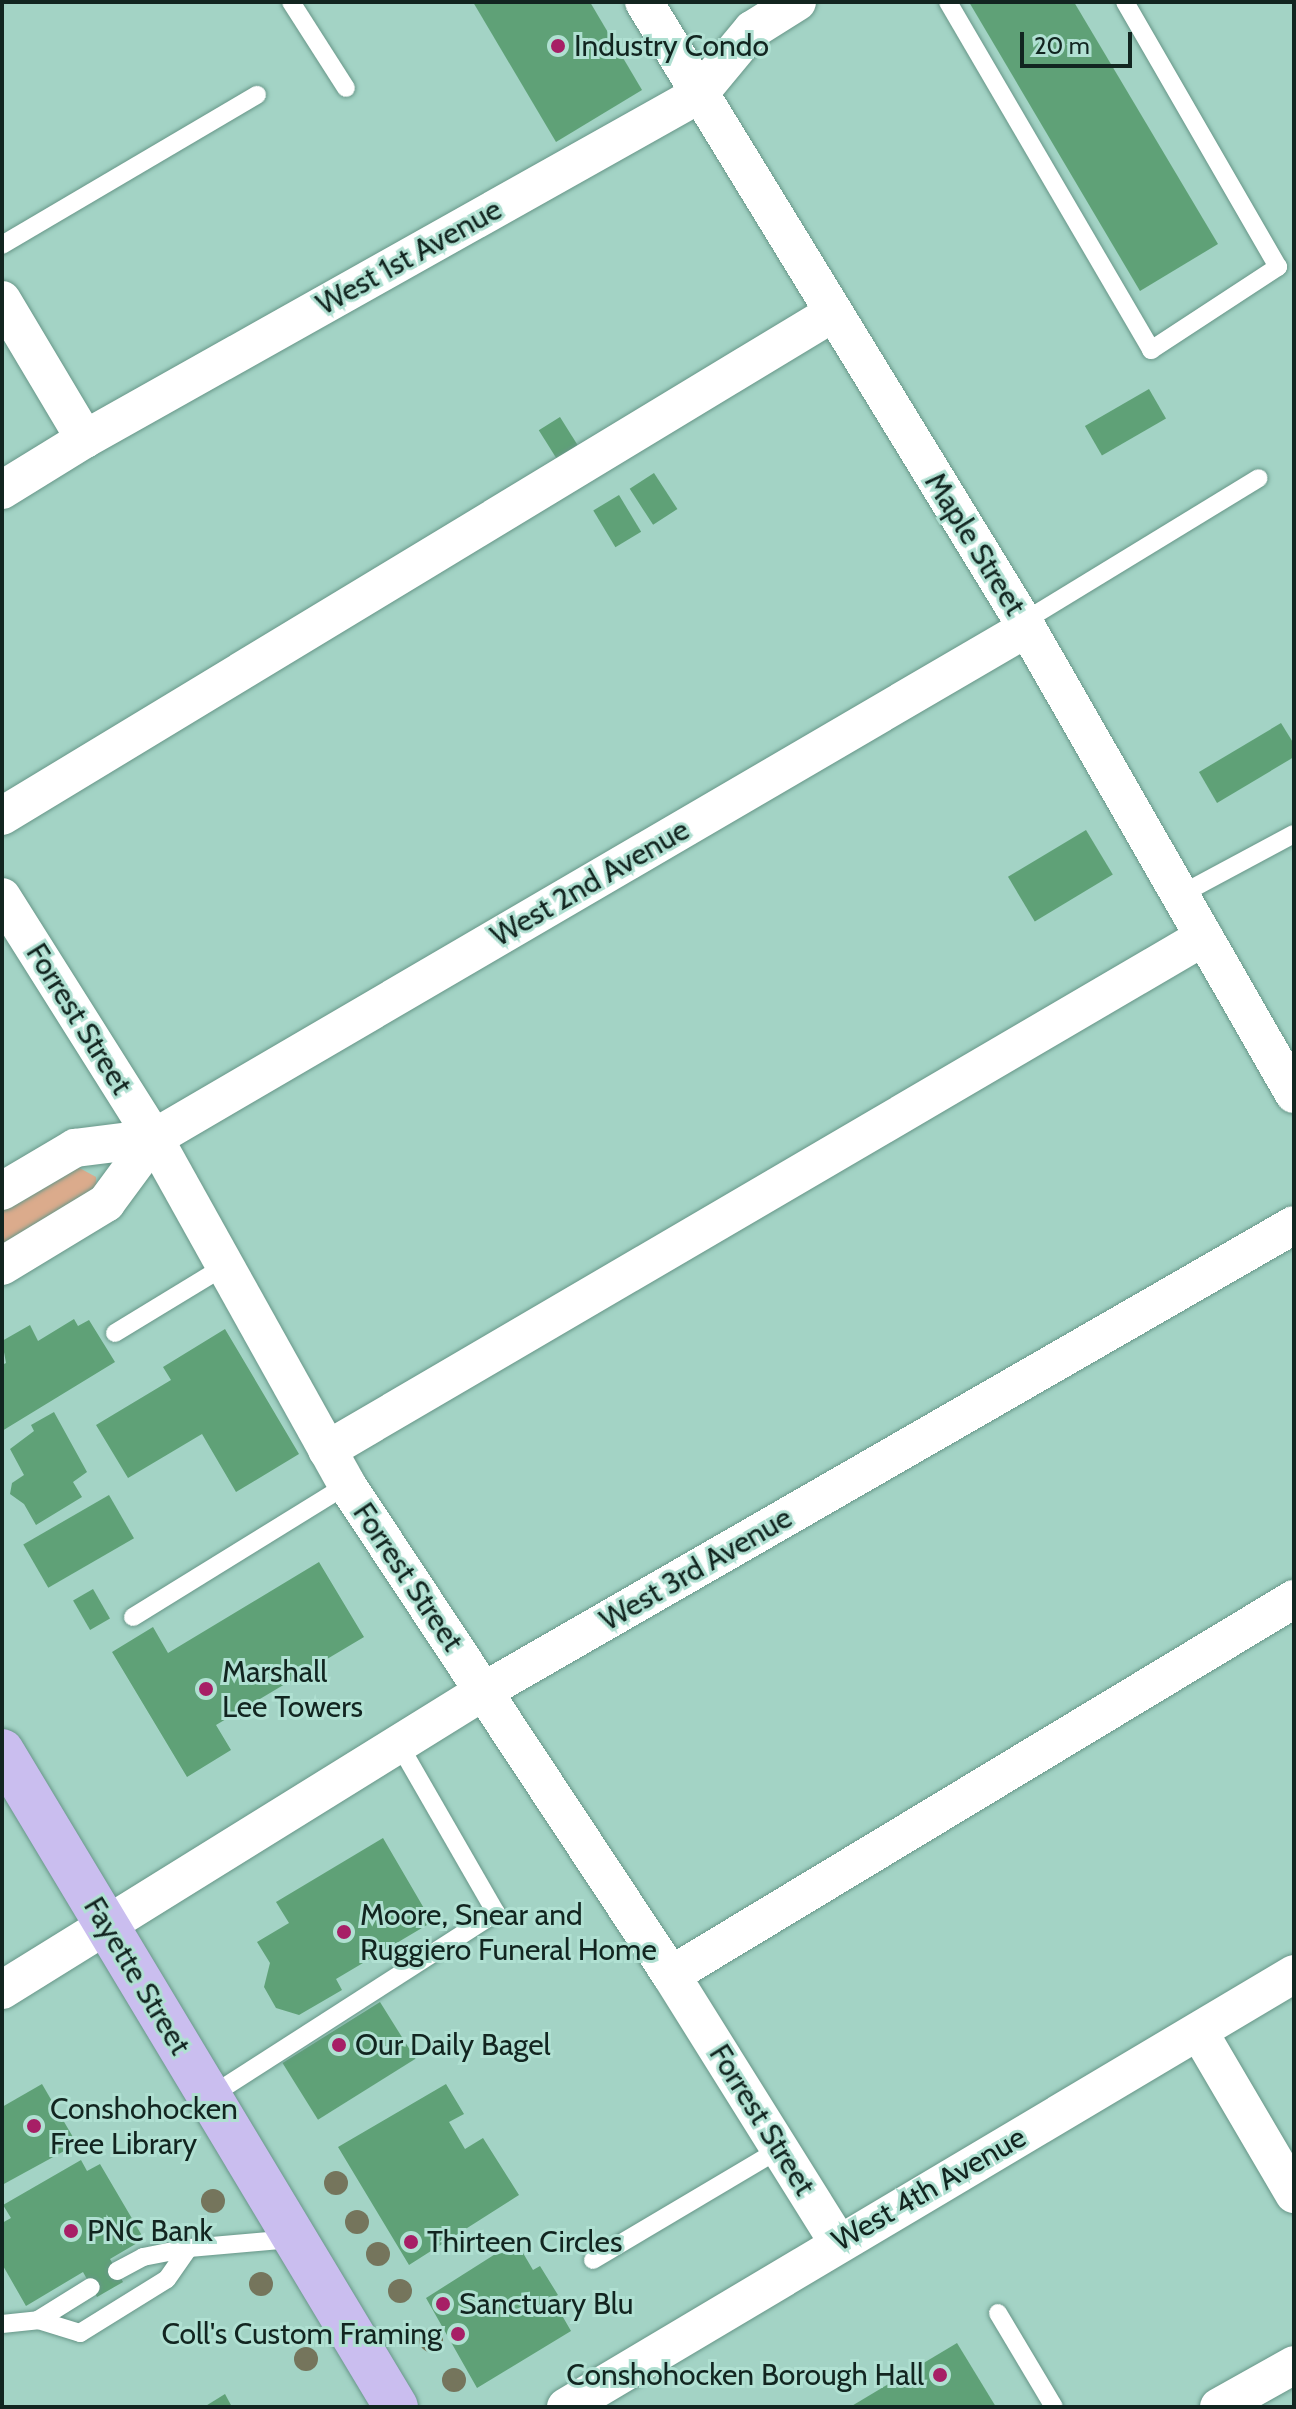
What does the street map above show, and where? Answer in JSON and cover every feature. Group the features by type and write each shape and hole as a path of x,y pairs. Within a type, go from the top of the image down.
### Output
{"main road":[{"name":"Fayette Street","path":"2,1751 396,2407"}],"street":[{"name":"Maple Street","path":"644,2 698,95 1025,625 1294,1094"},
{"name":"West 1st Avenue","path":"2,490 85,439 698,95 752,30 797,2"},
{"path":"2,300 85,439"},
{"path":"2,816 833,313"},
{"name":"West 2nd Avenue","path":"2,1266 106,1203 154,1138 1025,625"},
{"name":"Forrest Street","path":"2,897 154,1138 347,1485 671,1975 838,2242"},
{"path":"327,1450 1204,937"},
{"name":"West 2nd Avenue","path":"2,1191 75,1148 154,1138"},
{"name":"West 3rd Avenue","path":"2,1990 108,1928 484,1691 1294,1225"},
{"path":"671,1975 1294,1599"},
{"name":"West 4th Avenue","path":"566,2407 838,2242 1294,1974"},
{"path":"1199,2032 1294,2194"},
{"path":"1219,2407 1294,2365"}],"lane":[{"path":"291,2 346,88"},
{"path":"948,2 1151,350 1278,267 1125,2"},
{"path":"2,245 257,95"},
{"path":"1025,625 1259,478"},
{"path":"1180,895 1294,834"},
{"path":"115,1333 225,1266"},
{"path":"133,1617 347,1485"},
{"path":"209,2097 496,1913 399,1744"},
{"path":"593,2260 780,2149"},
{"path":"117,2271 143,2257 189,2248 295,2239"},
{"path":"2,2324 38,2320 80,2333 167,2279 189,2248"},
{"path":"38,2320 91,2287"},
{"path":"998,2313 1054,2407"}],"shaded area":[{"path":"74,1165 96,1177 97,1192 2,1257 2,1207"}],"building":[{"name":"Industry Condo","path":"473,2 590,2 642,90 556,142"},
{"path":"969,2 1074,2 1218,244 1140,291"},
{"path":"1149,389 1166,418 1102,455 1085,426"},
{"path":"560,417 578,446 557,459 539,430"},
{"path":"654,473 677,509 653,525 630,489"},
{"path":"619,495 641,532 615,547 593,510"},
{"path":"1281,723 1294,744 1294,757 1217,803 1199,772"},
{"path":"1086,830 1113,875 1035,921 1008,877"},
{"path":"74,1319 78,1326 89,1320 115,1362 2,1431 2,1365 6,1363 2,1341 30,1325 38,1341"},
{"path":"225,1329 299,1454 236,1492 202,1434 128,1478 96,1425 171,1380 163,1367"},
{"path":"54,1412 87,1472 73,1482 82,1497 36,1525 24,1504 10,1494 12,1483 24,1475 10,1449 34,1431 31,1425"},
{"path":"109,1495 134,1538 48,1588 23,1544"},
{"name":"Marshall Lee Towers","path":"319,1562 364,1637 216,1725 231,1750 187,1777 112,1652 153,1627 168,1653"},
{"path":"93,1589 110,1618 90,1630 73,1600"},
{"name":"Moore, Snear and Ruggiero Funeral Home","path":"383,1838 432,1922 336,1979 342,1990 299,2015 276,2008 264,1987 270,1963 257,1942 289,1923 276,1902"},
{"path":"380,2002 416,2059 318,2120 282,2063"},
{"name":"Conshohocken Free Library","path":"42,2084 77,2144 2,2185 2,2107"},
{"path":"446,2084 464,2114 449,2122 465,2149 483,2138 519,2195 409,2265 338,2147"},
{"name":"PNC Bank","path":"81,2160 87,2171 100,2164 144,2239 110,2259 123,2282 97,2297 83,2272 26,2306 2,2264 2,2223 11,2218 3,2205"},
{"path":"516,2241 533,2270 540,2266 558,2295 552,2298 571,2331 477,2388 426,2298"},
{"name":"Conshohocken Borough Hall","path":"957,2343 996,2407 850,2407"},
{"path":"225,2394 232,2407 204,2407"}],"place":[{"name":"Industry Condo","path":"558,46"},
{"name":"Marshall Lee Towers","path":"206,1689"},
{"name":"Moore, Snear and Ruggiero Funeral Home","path":"344,1932"},
{"name":"Our Daily Bagel","path":"339,2045"},
{"name":"Conshohocken Free Library","path":"34,2126"},
{"name":"PNC Bank","path":"71,2231"},
{"name":"Thirteen Circles","path":"411,2242"},
{"name":"Sanctuary Blu","path":"443,2304"},
{"name":"Coll's Custom Framing","path":"458,2334"},
{"name":"Conshohocken Borough Hall","path":"940,2375"}]}
